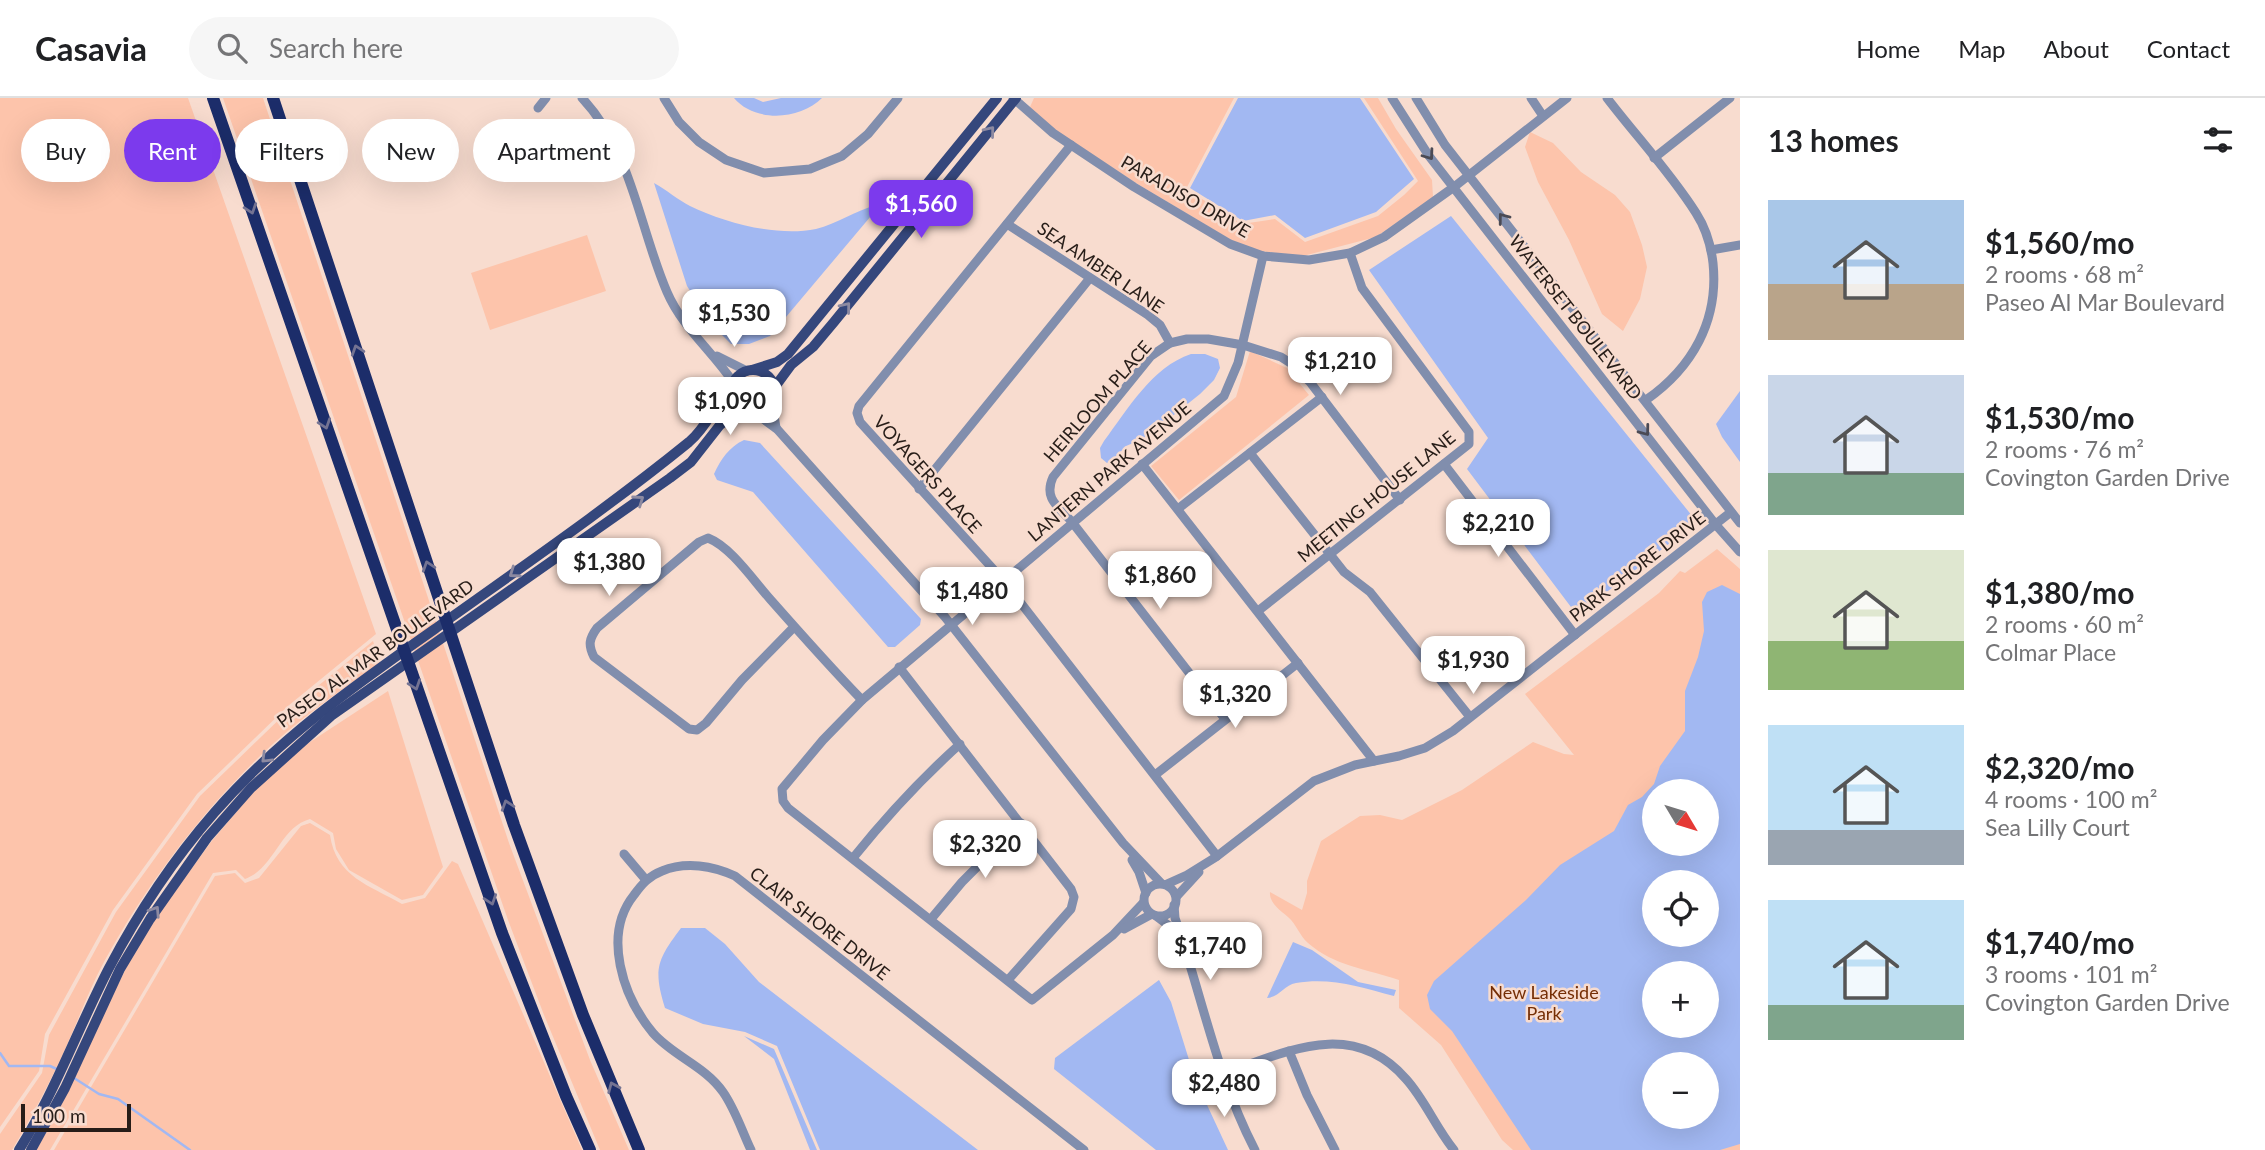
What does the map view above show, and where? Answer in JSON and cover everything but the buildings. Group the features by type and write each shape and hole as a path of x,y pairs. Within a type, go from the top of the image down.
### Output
{"highway":[{"path":"213,98 502,933 590,1150"},
{"path":"274,98 514,825 583,1015 639,1150"}],"main road":[{"path":"997,98 788,354 777,362 749,370 732,385 731,395 735,405 753,413 765,410 782,375 813,347 1015,99"},
{"path":"749,370 768,376 773,396"},
{"name":"PASEO AL MAR BOULEVARD","path":"19,1150 54,1089 159,886 214,814 274,751 316,715 535,558 696,435 732,385"},
{"name":"PASEO AL MAR BOULEVARD","path":"115,969 207,838 269,771 331,716 691,462 725,421 753,413"},
{"path":"30,1150 65,1088 115,969"}],"street":[{"path":"538,108 546,98"},
{"path":"582,98 608,132 622,162 671,300 732,385"},
{"path":"664,98 679,122 699,142 726,160 764,173 810,169 842,156 869,134 898,98"},
{"name":"WATERSET BOULEVARD","path":"1392,98 1429,156 1716,525 1740,551"},
{"name":"WATERSET BOULEVARD","path":"1416,98 1445,145 1740,523"},
{"path":"1531,98 1543,116"},
{"name":"PARADISO DRIVE","path":"1015,99 1053,133 1134,187 1230,244 1263,256 1309,260 1350,253 1384,237 1454,187 1567,98"},
{"path":"1607,98 1697,214 1711,250 1714,293 1703,337 1691,358 1675,377 1646,400"},
{"path":"1654,158 1730,98"},
{"name":"VOYAGERS PLACE","path":"1071,145 859,406 857,413 860,422 1003,580 1155,775 1213,858"},
{"name":"SEA AMBER LANE","path":"1007,224 1148,315 1160,325 1170,343"},
{"path":"1711,250 1740,245"},
{"name":"MEETING HOUSE LANE","path":"1258,611 1469,444 1469,432 1363,288 1350,253"},
{"name":"LANTERN PARK AVENUE","path":"1113,935 1032,1000 788,808 783,801 782,789 815,748 899,667 1224,396 1238,363 1263,256"},
{"path":"919,489 1090,278"},
{"name":"HEIRLOOM PLACE","path":"1072,522 1048,493 1053,477 1151,356 1170,343 1187,339 1208,339 1243,345 1269,352 1292,364 1322,397 1400,500"},
{"path":"710,352 749,370"},
{"path":"773,396 777,429"},
{"path":"1178,508 1322,397"},
{"path":"753,413 777,429 951,624 1122,843 1138,870 1144,898 1153,916 1168,925 1188,958"},
{"path":"1250,453 1344,572 1370,592 1470,718"},
{"path":"1142,464 1374,761"},
{"path":"1444,464 1575,635"},
{"name":"PARK SHORE DRIVE","path":"1164,884 1213,858 1314,781 1344,768 1424,748 1470,718 1731,512"},
{"path":"1072,522 1225,719"},
{"path":"794,626 742,680 706,723 696,730 689,729 594,657 589,647 590,638 597,628 699,542 708,538 719,542 862,700"},
{"path":"1155,775 1298,663"},
{"path":"899,667 1071,889 1073,903 1065,916 1007,980"},
{"path":"853,858 911,790 960,744"},
{"path":"930,919 962,882 1021,823"},
{"path":"1122,843 1164,884 1173,889 1175,918 1203,1014 1223,1074 1255,1150"},
{"path":"625,854 646,880 628,902 618,930 618,958 625,980 641,1016 653,1032 703,1071 723,1093 751,1150"},
{"name":"PARK SHORE DRIVE","path":"1175,901 1213,858"},
{"name":"CLAIR SHORE DRIVE","path":"646,880 664,870 683,866 703,866 735,876 1084,1150"},
{"path":"1113,935 1152,887 1164,884"},
{"path":"1113,935 1153,916 1167,913 1175,901"},
{"path":"1223,1074 1307,1045 1331,1043 1354,1046 1377,1055 1406,1079 1454,1150"},
{"path":"1289,1051 1307,1095 1335,1150"}],"green space":[{"path":"0,98 188,98 195,119 124,119 124,182 217,182 376,634 288,706 197,794 113,910 45,1034 39,1071 0,1127"},
{"path":"223,98 263,98 270,119 235,119 235,133"},
{"path":"1034,98 1234,98 1186,189 1242,224 1275,219 1305,242 1378,216 1418,181 1364,98 1378,98 1432,180 1433,197 1376,237 1303,256 1260,251 1231,240 1055,130 1030,107"},
{"path":"1530,132 1553,143 1581,172 1615,195 1630,212 1647,267 1640,299 1623,331 1602,314 1569,240 1538,182 1525,147"},
{"path":"252,182 291,182 509,843 590,1060 629,1150 600,1150 508,920"},
{"path":"587,235 606,291 490,330 471,273"},
{"path":"1250,351 1287,368 1309,395 1179,500 1151,466 1236,397"},
{"name":"New Lakeside Park","path":"1717,549 1740,569 1740,1150 1513,1150 1502,1140 1441,1045 1399,1008 1399,980 1351,966 1318,951 1305,940 1291,920 1271,900 1270,892 1302,910 1307,881 1321,841 1360,816 1380,815 1402,820 1462,790 1533,742 1574,755 1525,694 1659,593 1680,571 1685,573"},
{"path":"373,641 380,663 274,743 225,792 160,872 105,960 56,1068 19,1139 12,1150 0,1150 0,1134 42,1073 49,1035 116,912 200,796 291,708"},
{"path":"388,691 443,867 423,895 402,900 349,870 336,849 333,833 310,819 291,830 255,874 245,879 236,870 213,873 50,1150 36,1150 142,936 211,842 254,791 307,744"},
{"path":"310,823 330,835 339,861 356,878 402,904 425,898 452,861 458,864 582,1150 54,1150 215,876 235,873 245,883 259,878 301,826"}],"water":[{"path":"734,98 754,98 763,102 781,98 822,98 802,111 778,116 754,112"},
{"path":"1238,98 1360,98 1414,179 1376,212 1305,238 1275,215 1243,221 1190,188"},
{"path":"654,183 686,204 704,212 735,223 768,230 816,229 877,205 876,210 770,336 749,344 731,344 712,325 687,286"},
{"path":"1451,216 1697,522 1577,615 1467,469 1488,438 1369,270"},
{"path":"1191,354 1205,354 1218,359 1220,368 1214,380 1145,438 1126,446 1107,463 1101,458 1100,448 1142,390 1164,369"},
{"path":"1740,391 1740,462 1716,424"},
{"path":"744,440 760,443 921,619 920,625 895,647 888,647 753,492 717,480 714,474 723,458"},
{"name":"New Lakeside Park","path":"1722,585 1740,594 1740,1144 1720,1150 1531,1150 1452,1031 1430,1009 1427,995 1434,981 1526,900 1560,865 1614,831 1628,805 1642,797 1642,856 1719,856 1719,779 1656,779 1660,766 1685,731 1685,691 1698,657 1704,631 1702,602 1707,592"},
{"path":"681,928 705,928 725,944 759,982 978,1150 820,1150 777,1046 745,1032 703,1024 665,1008 658,974 662,957"},
{"path":"1293,942 1312,950 1358,982 1396,990 1394,996 1345,984 1309,981 1292,984 1275,996 1267,998"},
{"path":"1159,980 1171,1002 1195,1079 1228,1150 1156,1150 1054,1069 1055,1058"},
{"path":"744,1036 774,1049 817,1150 810,1150 774,1059"}],"waterway":[{"path":"0,1053 9,1066 50,1066 59,1070"},
{"path":"74,1078 99,1094 118,1099 190,1150"}]}
